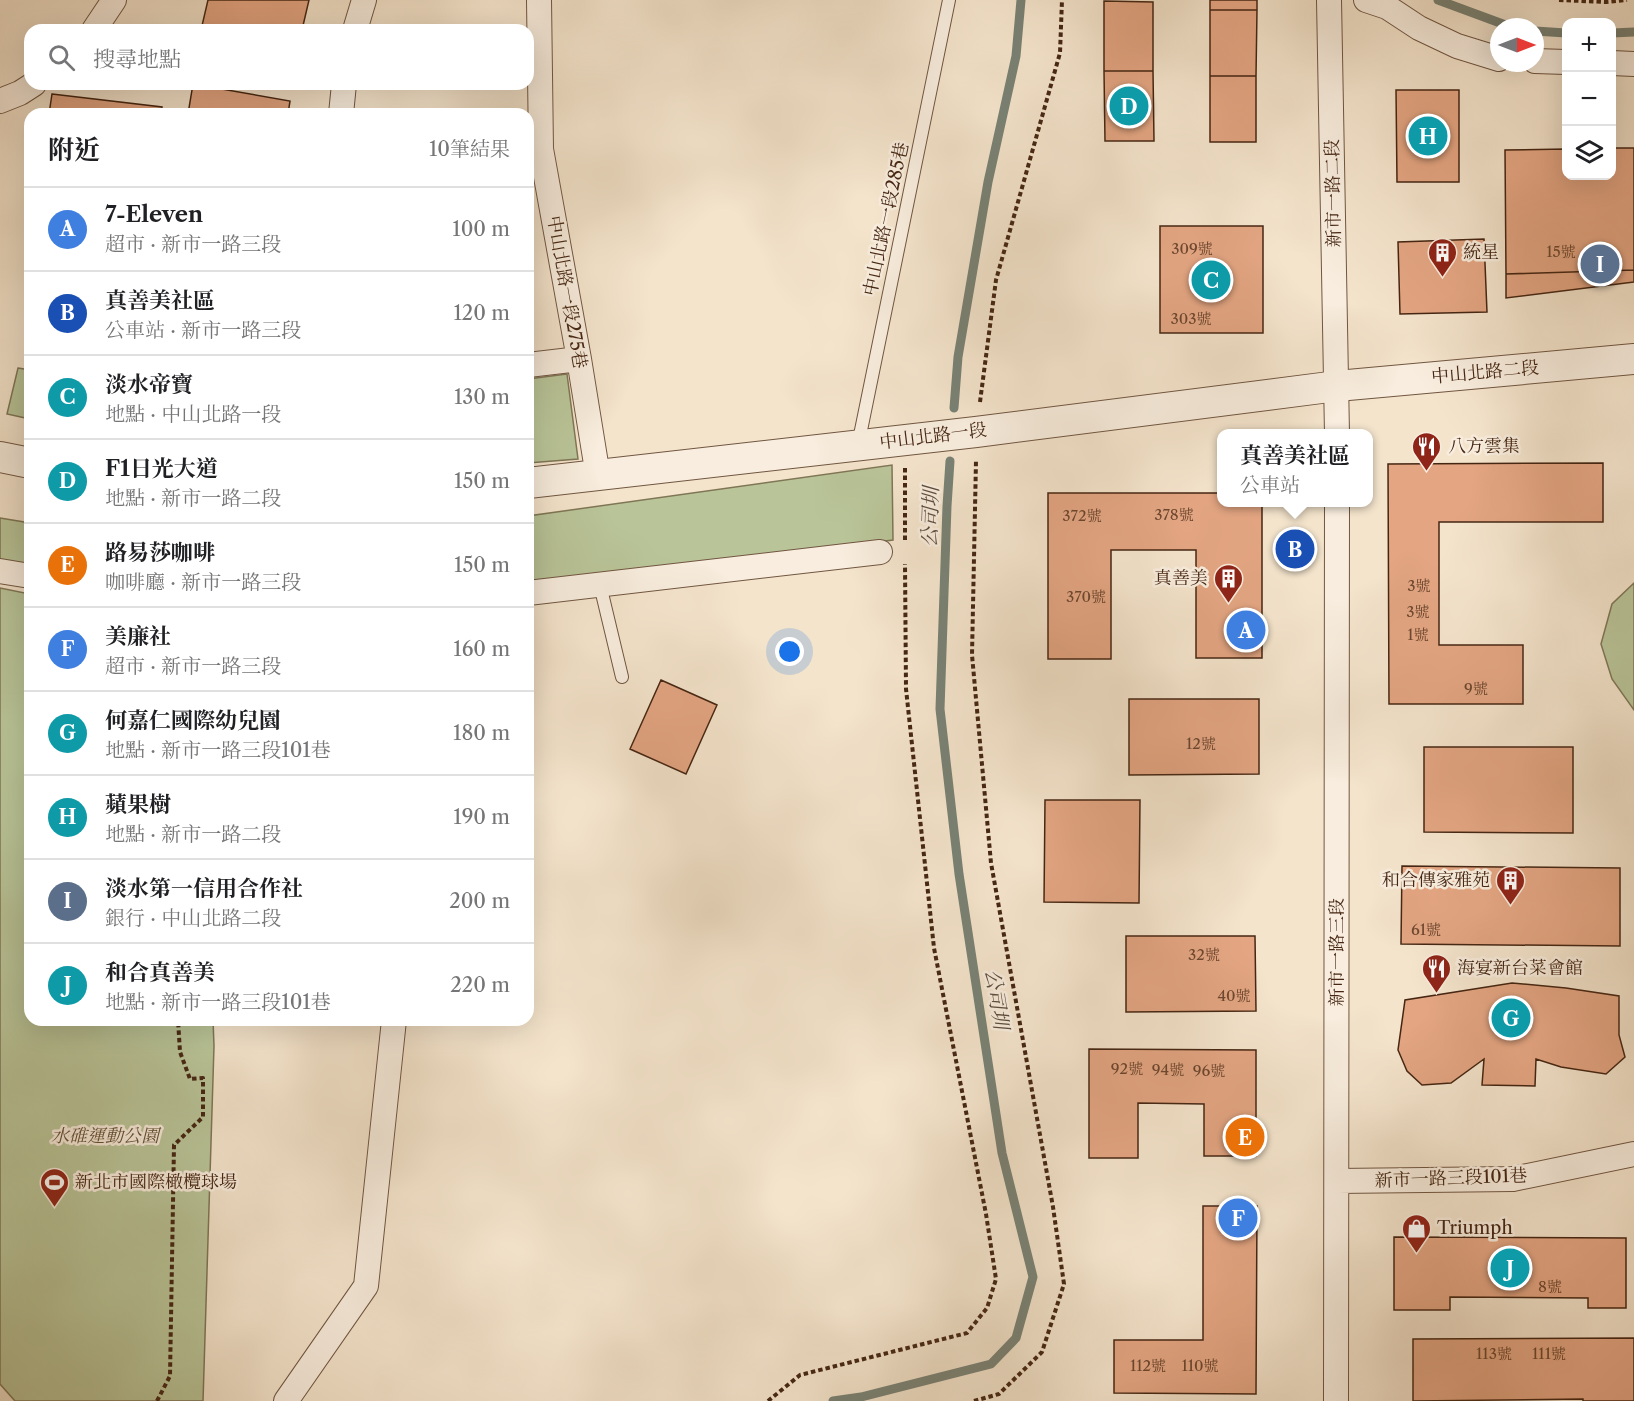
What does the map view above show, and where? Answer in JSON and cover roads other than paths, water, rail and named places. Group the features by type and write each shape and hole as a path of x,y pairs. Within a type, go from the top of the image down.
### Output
{"street":[{"path":"98,24 114,0"},
{"path":"357,24 364,0"},
{"name":"中山北路一段275巷","path":"539,0 541,149 598,476"},
{"name":"新市一路二段","path":"1329,0 1337,386"},
{"path":"1366,0 1387,8 1419,28 1457,46 1490,56"},
{"path":"1544,61 1562,62"},
{"path":"1616,63 1634,64"},
{"path":"0,101 25,90"},
{"path":"342,108 343,90"},
{"path":"534,364 579,358"},
{"name":"中山北路二段","path":"1337,386 1634,358"},
{"path":"1337,386 1337,429"},
{"name":"中山北路一段","path":"534,482 976,432 1337,386"},
{"path":"0,457 24,462"},
{"name":"新市一路三段","path":"1336,1401 1337,507"},
{"path":"534,592 880,552"},
{"path":"0,571 24,575"},
{"path":"286,1401 366,1286 393,1026"},
{"name":"新市一路三段101巷","path":"1337,1181 1513,1179 1634,1154"}],"lane":[{"name":"中山北路一段285巷","path":"858,445 949,0"},
{"path":"600,585 622,677"}],"waterway":[{"name":"公司圳","path":"954,408 958,357 988,182 1016,56 1021,0"},
{"name":"公司圳","path":"1438,0 1490,19"},
{"name":"公司圳","path":"1544,32 1562,33"},
{"name":"公司圳","path":"1616,33 1634,32"},
{"name":"公司圳","path":"833,1401 861,1397 991,1364 1016,1338 1033,1277 1002,1153 959,874 940,709 950,461"}],"place":[{"name":"F1日光大道","path":"1129,106"},
{"name":"蘋果樹","path":"1428,136"},
{"name":"淡水第一信用合作社","path":"1600,264"},
{"name":"統星","path":"1442,278"},
{"name":"淡水帝寶","path":"1211,280"},
{"name":"八方雲集","path":"1427,472"},
{"name":"真善美社區","path":"1295,549"},
{"name":"真善美","path":"1229,604"},
{"name":"7-Eleven","path":"1246,630"},
{"name":"和合傳家雅苑","path":"1511,906"},
{"name":"海宴新台菜會館","path":"1436,994"},
{"name":"何嘉仁國際幼兒園","path":"1511,1018"},
{"name":"路易莎咖啡","path":"1245,1137"},
{"name":"新北市國際橄欖球場","path":"54,1208"},
{"name":"美廉社","path":"1238,1218"},
{"name":"Triumph","path":"1416,1254"},
{"name":"和合真善美","path":"1510,1268"}],"park label":[{"name":"水碓運動公園","path":"105,1136"}]}
